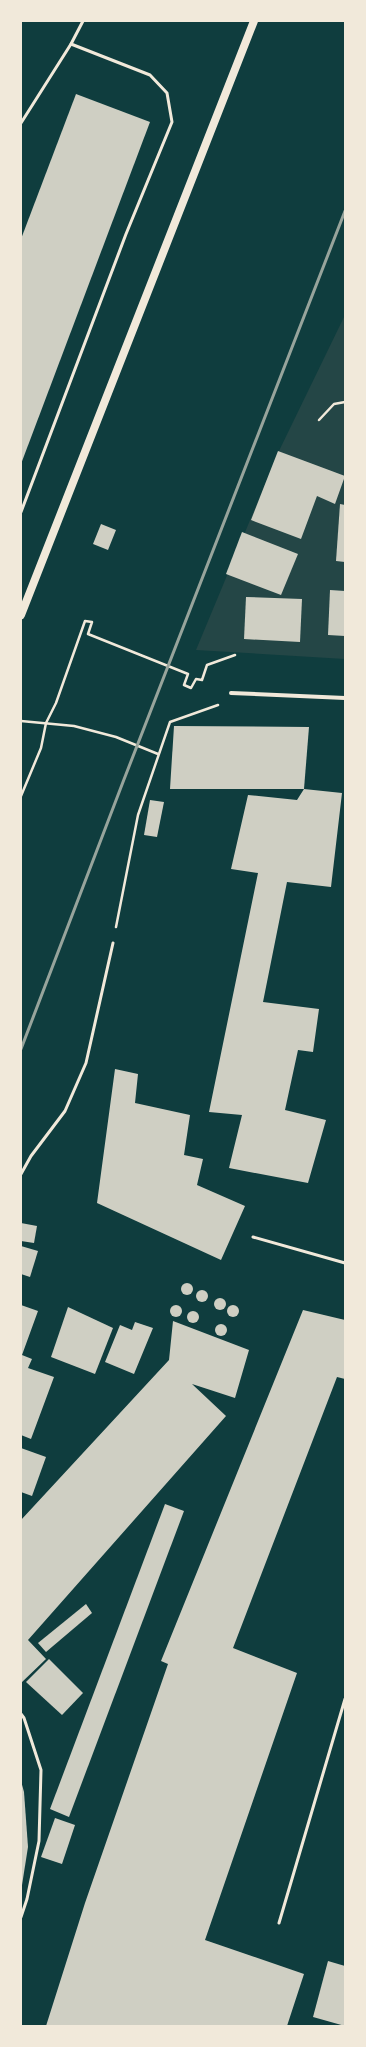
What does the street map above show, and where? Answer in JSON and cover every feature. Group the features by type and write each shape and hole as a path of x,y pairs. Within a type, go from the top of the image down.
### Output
{"main road":[{"path":"21,615 26,607 254,21"}],"street":[{"path":"231,693 345,698"}],"lane":[{"path":"21,123 71,44 83,21"},
{"path":"21,512 126,234 172,122 167,93 150,75 71,44"},
{"path":"21,1174 31,1156 65,1111 86,1063 113,943"},
{"path":"253,1237 345,1263"},
{"path":"279,1923 345,1699"},
{"path":"21,1714 24,1718 41,1770 39,1841 27,1899 21,1917"}],"path":[{"path":"319,420 334,404 345,402"},
{"path":"21,796 41,748 46,723 56,704 85,620 92,622 88,634 188,674 184,685 191,688 196,679 202,680 207,665 235,655"},
{"path":"113,943 138,815 170,722 221,704 231,693"},
{"path":"21,721 74,726 116,737 158,754"}],"shaded area":[{"path":"345,315 345,659 196,650 278,453"}],"building":[{"path":"76,94 150,122 21,464 21,239"},
{"path":"278,451 345,476 335,504 317,496 301,539 251,520"},
{"path":"340,504 345,505 345,562 336,561"},
{"path":"101,524 116,530 108,550 93,544"},
{"path":"242,532 298,554 281,595 226,574"},
{"path":"330,590 345,591 345,636 328,635"},
{"path":"246,597 302,599 300,642 244,639"},
{"path":"174,726 309,727 304,789 170,789"},
{"path":"304,789 342,793 331,887 287,882 263,1002 319,1009 313,1052 298,1050 285,1110 326,1120 308,1183 229,1168 242,1115 209,1112 258,873 231,869 248,795 297,800"},
{"path":"150,800 164,802 157,837 144,835"},
{"path":"115,1069 138,1074 135,1103 190,1115 184,1155 203,1159 197,1185 245,1206 221,1260 97,1203"},
{"path":"21,1223 37,1226 34,1243 21,1241"},
{"path":"21,1246 38,1251 30,1277 21,1274"},
{"path":"189,1283 192,1284 192,1294 185,1295 182,1294 181,1287 182,1284"},
{"path":"200,1290 204,1290 208,1296 204,1302 200,1302 196,1298 196,1294"},
{"path":"222,1298 225,1299 225,1309 218,1310 215,1309 214,1302 215,1299"},
{"path":"21,1305 38,1311 22,1355 32,1359 28,1368 54,1377 31,1439 21,1435"},
{"path":"178,1305 181,1306 181,1316 174,1317 171,1316 170,1309 171,1306"},
{"path":"235,1305 238,1306 238,1316 231,1317 228,1316 227,1309 228,1306"},
{"path":"68,1307 113,1328 95,1374 51,1357"},
{"path":"303,1310 345,1320 345,1379 337,1377 233,1648 297,1673 205,1940 304,1974 287,2026 46,2026 85,1903 168,1664 161,1661"},
{"path":"195,1311 198,1312 198,1322 191,1323 188,1322 187,1315 188,1312"},
{"path":"173,1321 249,1350 235,1398 192,1384 226,1416 28,1640 46,1659 21,1683 21,1520 169,1360"},
{"path":"135,1322 153,1328 134,1374 105,1362 120,1325 132,1330"},
{"path":"223,1324 226,1325 226,1335 219,1336 216,1335 215,1328 216,1325"},
{"path":"21,1448 46,1457 32,1496 21,1492"},
{"path":"165,1504 184,1511 69,1817 50,1809"},
{"path":"86,1604 92,1613 46,1652 38,1643"},
{"path":"49,1659 83,1693 62,1715 26,1682"},
{"path":"21,1781 24,1792 28,1847 22,1885"},
{"path":"55,1818 75,1825 62,1864 41,1857"},
{"path":"328,1961 345,1966 345,2026 313,2017"}],"railway":[{"path":"21,1049 345,211"}]}
